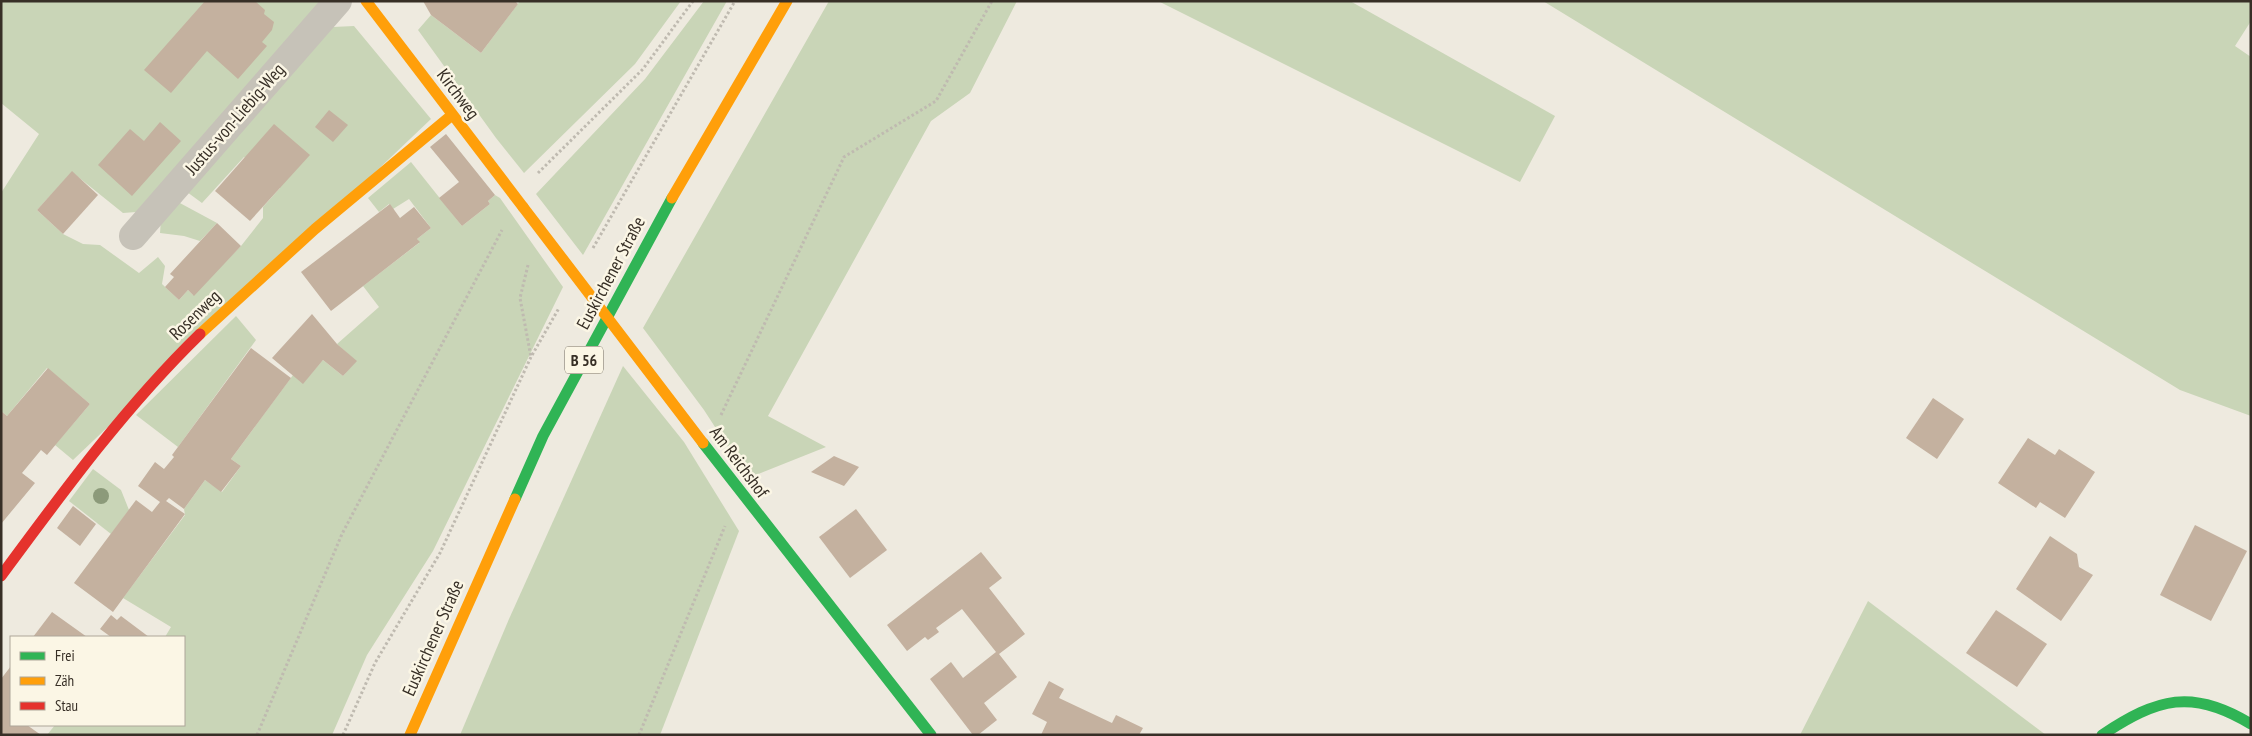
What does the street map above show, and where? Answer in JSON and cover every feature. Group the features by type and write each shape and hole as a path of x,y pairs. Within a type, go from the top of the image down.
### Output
{"street":[{"name":"Justus-von-Liebig-Weg","path":"133,236 338,1"},
{"name":"Kirchweg","path":"366,1 523,207"},
{"name":"Euskirchener Straße","path":"410,735 542,436 685,174 787,1"},
{"name":"Rosenweg","path":"1,576 109,432 182,350 266,270 452,115"},
{"name":"Am Reichshof","path":"523,207 737,489 931,735"},
{"path":"2102,735 2120,722 2161,704 2190,702 2219,707 2251,724"}],"path":[{"path":"515,196 643,68 693,1"},
{"path":"589,254 735,1"},
{"path":"703,443 728,402 844,157 936,101 992,1"},
{"path":"257,735 342,534 505,223"},
{"path":"530,257 520,298 531,357"},
{"path":"343,735 375,663 440,553 531,357 560,306"},
{"path":"639,735 720,542 737,489"}],"green space":[{"path":"1,1 319,1 319,10 136,212 123,213 72,172 37,210 63,234 83,244 100,245 139,273 158,257 165,266 162,284 179,300 188,290 193,295 241,246 263,218 263,207 280,188 244,157 202,203 187,192 333,27 354,26 431,119 73,460 55,445 90,404 47,368 7,416 1,411 1,193 39,134 1,103"},
{"path":"520,1 681,1 635,64 524,173 496,138 418,30 431,15 481,53"},
{"path":"704,1 727,1 583,255 536,194 645,79"},
{"path":"829,1 1017,1 970,93 931,121 768,416 826,447 748,478 704,410 643,328"},
{"path":"1158,1 1350,1 1555,116 1520,182"},
{"path":"1543,1 2251,1 2251,21 2235,46 2251,57 2251,416 2180,390"},
{"path":"411,162 462,226 490,204 488,201 495,195 500,198 563,287 433,551 367,655 332,735 47,735 54,726 185,726 185,636 166,636 171,627 123,598 185,515 184,509 205,480 222,492 241,466 231,459 293,375 303,383 323,360 343,376 356,361 337,344 379,307 363,286 419,243 417,239 431,228 409,199 393,209 389,204 379,212 368,198"},
{"path":"178,202 217,223 200,241 184,236 160,233 161,220"},
{"path":"236,316 256,340 178,447 136,415"},
{"path":"623,366 684,442 739,531 660,735 460,735 509,619"},
{"path":"93,469 121,490 129,510 111,534 69,501"},
{"path":"1868,601 2046,735 1800,735"}],"building":[{"path":"205,1 255,1 265,10 264,14 274,22 272,30 262,42 267,46 238,79 207,51 171,93 144,70"},
{"path":"423,1 515,1 518,4 481,53 431,15"},
{"path":"329,110 348,125 333,142 315,127"},
{"path":"160,122 181,141 132,196 98,165 130,129 144,141"},
{"path":"274,124 310,155 250,221 215,191"},
{"path":"446,134 495,195 488,201 490,204 462,226 439,198 459,182 430,147"},
{"path":"72,171 98,195 63,234 37,210"},
{"path":"390,204 400,218 414,207 431,228 417,239 420,242 331,311 301,272"},
{"path":"217,223 241,246 194,296 188,290 179,300 165,287 174,277 170,274"},
{"path":"312,314 337,344 357,361 343,376 323,360 303,384 272,358"},
{"path":"251,348 291,378 231,459 241,466 221,492 205,480 184,509 169,498 166,501 185,514 113,612 74,583 136,500 152,512 160,502 138,486 155,462 164,469 174,457 172,455"},
{"path":"48,368 90,404 47,455 41,450 22,473 35,483 1,524 1,411 7,416"},
{"path":"1933,398 1964,419 1937,459 1906,438"},
{"path":"2028,438 2055,455 2059,449 2095,472 2065,518 2040,502 2036,508 1998,483"},
{"path":"834,456 859,467 844,486 811,472"},
{"path":"73,506 96,524 80,546 57,528"},
{"path":"856,509 887,550 850,578 819,537"},
{"path":"2195,525 2247,551 2211,621 2160,595"},
{"path":"2050,536 2077,554 2079,567 2093,575 2061,621 2016,589"},
{"path":"981,552 1002,578 989,588 1025,634 999,654 1017,677 984,703 997,720 978,735 973,735 930,679 951,662 963,678 996,652 962,609 936,628 939,632 928,640 925,637 907,651 887,625"},
{"path":"1996,610 2047,644 2017,687 1966,653"},
{"path":"52,612 86,636 34,636"},
{"path":"111,615 117,620 121,616 148,636 110,636 100,629"},
{"path":"10,667 10,726 28,726 41,735 1,735 1,679"},
{"path":"1049,681 1064,689 1059,698 1112,723 1116,715 1143,728 1139,735 1041,735 1047,722 1032,714"}],"traffic: fast":[{"path":"515,499 543,436 672,198"},
{"path":"703,443 931,735"},
{"path":"2102,735 2141,713 2175,702 2211,705 2251,724"}],"traffic: slow":[{"path":"366,1 523,207"},
{"path":"672,198 787,1"},
{"path":"200,334 315,229 452,115"},
{"path":"523,207 703,443"},
{"path":"410,735 515,499"}],"traffic: jam":[{"path":"1,576 71,482 120,421 172,362 200,334"}]}
